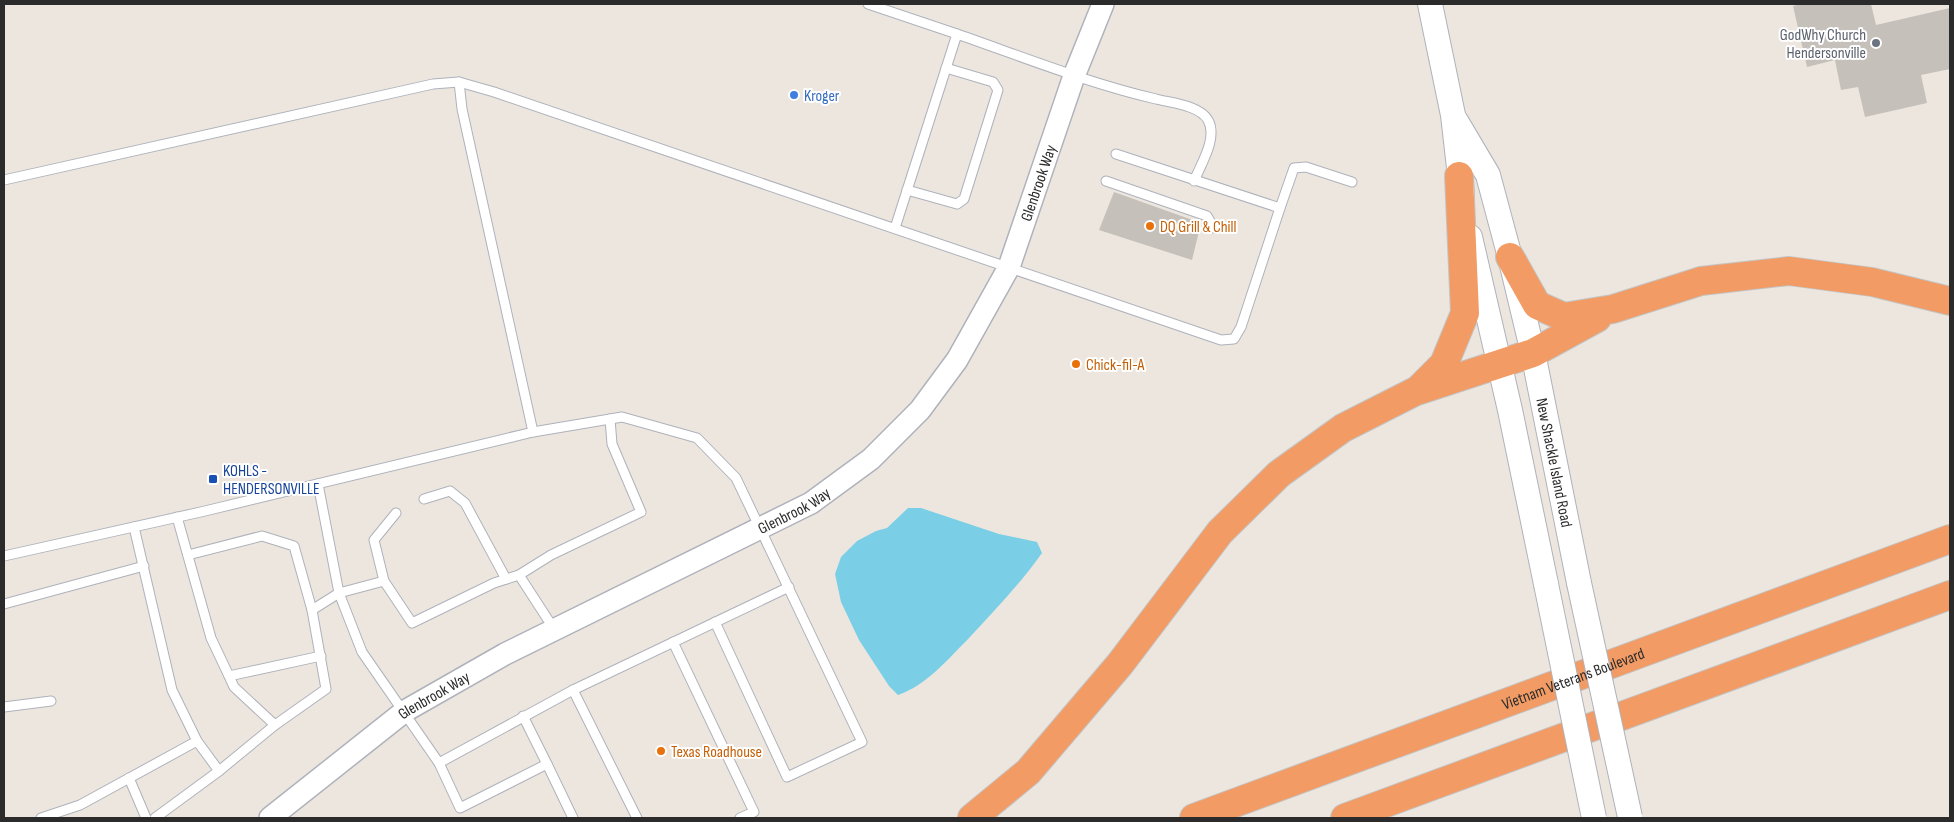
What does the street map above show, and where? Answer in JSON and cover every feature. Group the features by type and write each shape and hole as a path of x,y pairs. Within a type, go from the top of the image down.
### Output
{"highway":[{"path":"1418,390 1444,364 1465,313 1459,176"},
{"path":"1510,257 1537,305 1564,317 1613,309 1701,281 1789,271 1872,282 1950,301"},
{"path":"972,818 1028,772 1120,664 1220,532 1279,474 1343,428 1418,390 1533,353 1613,309"},
{"name":"Vietnam Veterans Boulevard","path":"1194,818 1950,539"},
{"path":"1345,818 1950,595"}],"main road":[{"name":"New Shackle Island Road","path":"1430,4 1453,115 1459,176 1498,364 1510,410 1594,818"},
{"name":"New Shackle Island Road","path":"1453,115 1488,175 1510,257 1533,353 1579,583 1630,817"}],"street":[{"name":"Glenbrook Way","path":"270,818 405,711 505,654 811,503 871,459 920,410 957,360 1009,267 1074,76 1103,4"}],"lane":[{"path":"868,4 1074,76 1181,105 1203,116 1208,120 1212,135 1194,181"},
{"path":"895,228 957,34"},
{"path":"907,190 957,204 964,200 998,90 993,82 946,68"},
{"path":"4,180 433,84 459,82 494,92 1221,340 1234,339 1241,327 1294,168 1306,167 1352,182"},
{"path":"459,82 462,109 533,432"},
{"path":"1116,154 1280,208"},
{"path":"1106,181 1207,216 1214,228"},
{"path":"4,556 318,484 533,432 622,417 697,438 736,478 862,742 787,777 715,622"},
{"path":"396,513 374,540 384,581 412,623 506,579 519,575 551,554 641,512 612,444 610,419"},
{"path":"318,484 339,593 362,652 405,711 439,763 460,808 547,764"},
{"path":"424,499 450,491 465,503 506,579"},
{"path":"177,517 211,638 234,687 275,725"},
{"path":"134,527 172,690 197,741 219,771"},
{"path":"156,818 219,771 275,725 326,689 312,610 294,546 262,536 188,555"},
{"path":"4,604 144,566"},
{"path":"519,575 555,630"},
{"path":"312,610 339,593 384,581"},
{"path":"439,763 573,690 789,587"},
{"path":"673,642 754,812 740,818"},
{"path":"229,676 321,656"},
{"path":"573,690 637,818"},
{"path":"4,707 51,701"},
{"path":"523,716 573,818"},
{"path":"42,818 80,805 197,741"},
{"path":"129,778 146,818"}],"water":[{"path":"908,508 921,508 999,534 1037,542 1042,553 1007,597 945,663 918,685 898,695 889,686 859,640 841,602 835,574 841,557 857,541 876,531 887,528"}],"building":[{"name":"GodWhy Church Hendersonville","path":"1801,4 1871,4 1876,25 1950,8 1950,69 1921,75 1927,103 1865,117 1858,87 1841,90 1835,60 1807,67 1793,6"},
{"name":"DQ Grill & Chill","path":"1114,192 1201,223 1192,260 1099,230"}],"place":[{"name":"GodWhy Church Hendersonville","path":"1876,43"},
{"name":"Kroger","path":"794,95"},
{"name":"DQ Grill & Chill","path":"1150,226"},
{"name":"Chick-fil-A","path":"1076,364"},
{"name":"KOHLS - HENDERSONVILLE","path":"213,479"},
{"name":"Texas Roadhouse","path":"661,751"}]}
